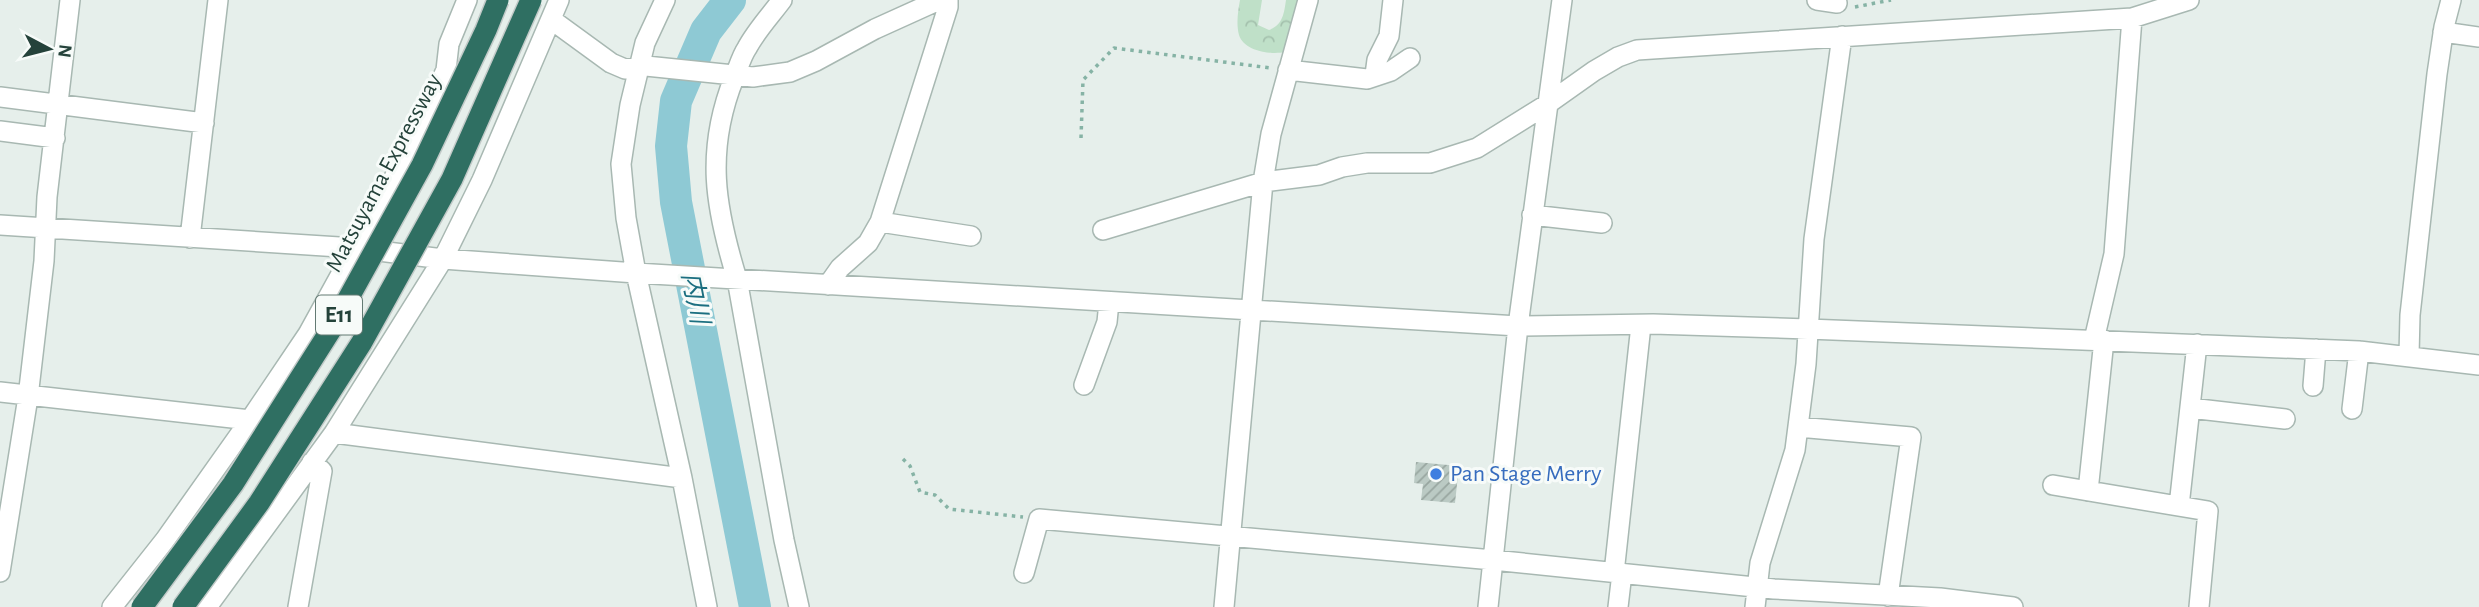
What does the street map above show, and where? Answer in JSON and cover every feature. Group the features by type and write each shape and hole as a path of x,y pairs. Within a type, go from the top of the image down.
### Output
{"highway":[{"name":"Matsuyama Expressway","path":"142,607 233,484 332,328 422,165 498,0"},
{"name":"E11","path":"183,607 259,503 362,342 452,179 531,0"}],"street":[{"path":"0,572 28,397 70,0"},
{"path":"190,238 218,0"},
{"path":"112,607 165,540 308,334 412,145 446,70 449,44 467,0"},
{"path":"207,607 334,433 443,258 482,180 559,0"},
{"path":"665,0 645,43 621,164 626,218 640,273 707,607"},
{"path":"782,0 746,49 733,75 717,134 715,183 799,607"},
{"path":"552,20 618,67 631,69 642,66 753,77 790,72 939,0"},
{"path":"828,285 840,268 868,243 880,222 948,0"},
{"path":"1224,607 1263,182 1271,134 1308,0"},
{"path":"1375,75 1377,60 1389,36 1393,0"},
{"path":"1488,607 1518,326 1562,0"},
{"path":"1817,0 1837,3"},
{"path":"1103,230 1263,182 1319,175 1342,167 1367,163 1430,163 1477,148 1594,71 1637,50 2132,18 2189,0"},
{"path":"2409,355 2410,315 2443,32 2451,0"},
{"path":"2088,491 2099,340 2114,254 2132,18"},
{"path":"2443,32 2479,37"},
{"path":"1755,607 1760,563 1787,479 1798,427 1806,364 1814,239 1842,36"},
{"path":"1289,70 1367,79 1391,71 1410,58"},
{"path":"0,97 204,123"},
{"path":"0,131 55,138"},
{"path":"1532,215 1602,223"},
{"path":"880,222 971,236"},
{"path":"0,225 355,248 443,258 640,273 1518,326 1808,328 2359,351 2479,365"},
{"path":"1084,385 1107,322 1109,302"},
{"path":"1618,607 1618,573 1641,325"},
{"path":"2179,506 2197,344"},
{"path":"2312,387 2316,349"},
{"path":"2352,408 2359,351"},
{"path":"0,392 250,421"},
{"path":"2190,408 2286,419"},
{"path":"1798,427 1911,437 1888,596"},
{"path":"334,433 682,478"},
{"path":"298,607 322,471 312,463"},
{"path":"2053,485 2208,511 2199,607"},
{"path":"1024,573 1039,519 1757,587 1940,598 2013,607"}],"path":[{"path":"1837,3 1840,10 1891,0"},
{"path":"1081,138 1083,80 1114,48 1289,70"},
{"path":"903,459 910,466 920,492 935,495 949,509 1039,519"}],"green space":[{"path":"1240,0 1262,0 1258,25 1269,30 1280,22 1286,0 1300,0 1285,52 1258,51 1246,45 1239,35"}],"building":[{"name":"Pan Stage Merry","path":"1416,462 1459,466 1455,503 1421,500 1423,484 1414,483"}],"waterway":[{"name":"内川","path":"730,0 706,31 676,101 671,146 676,202 755,607"}],"place":[{"name":"Pan Stage Merry","path":"1436,474"}]}
